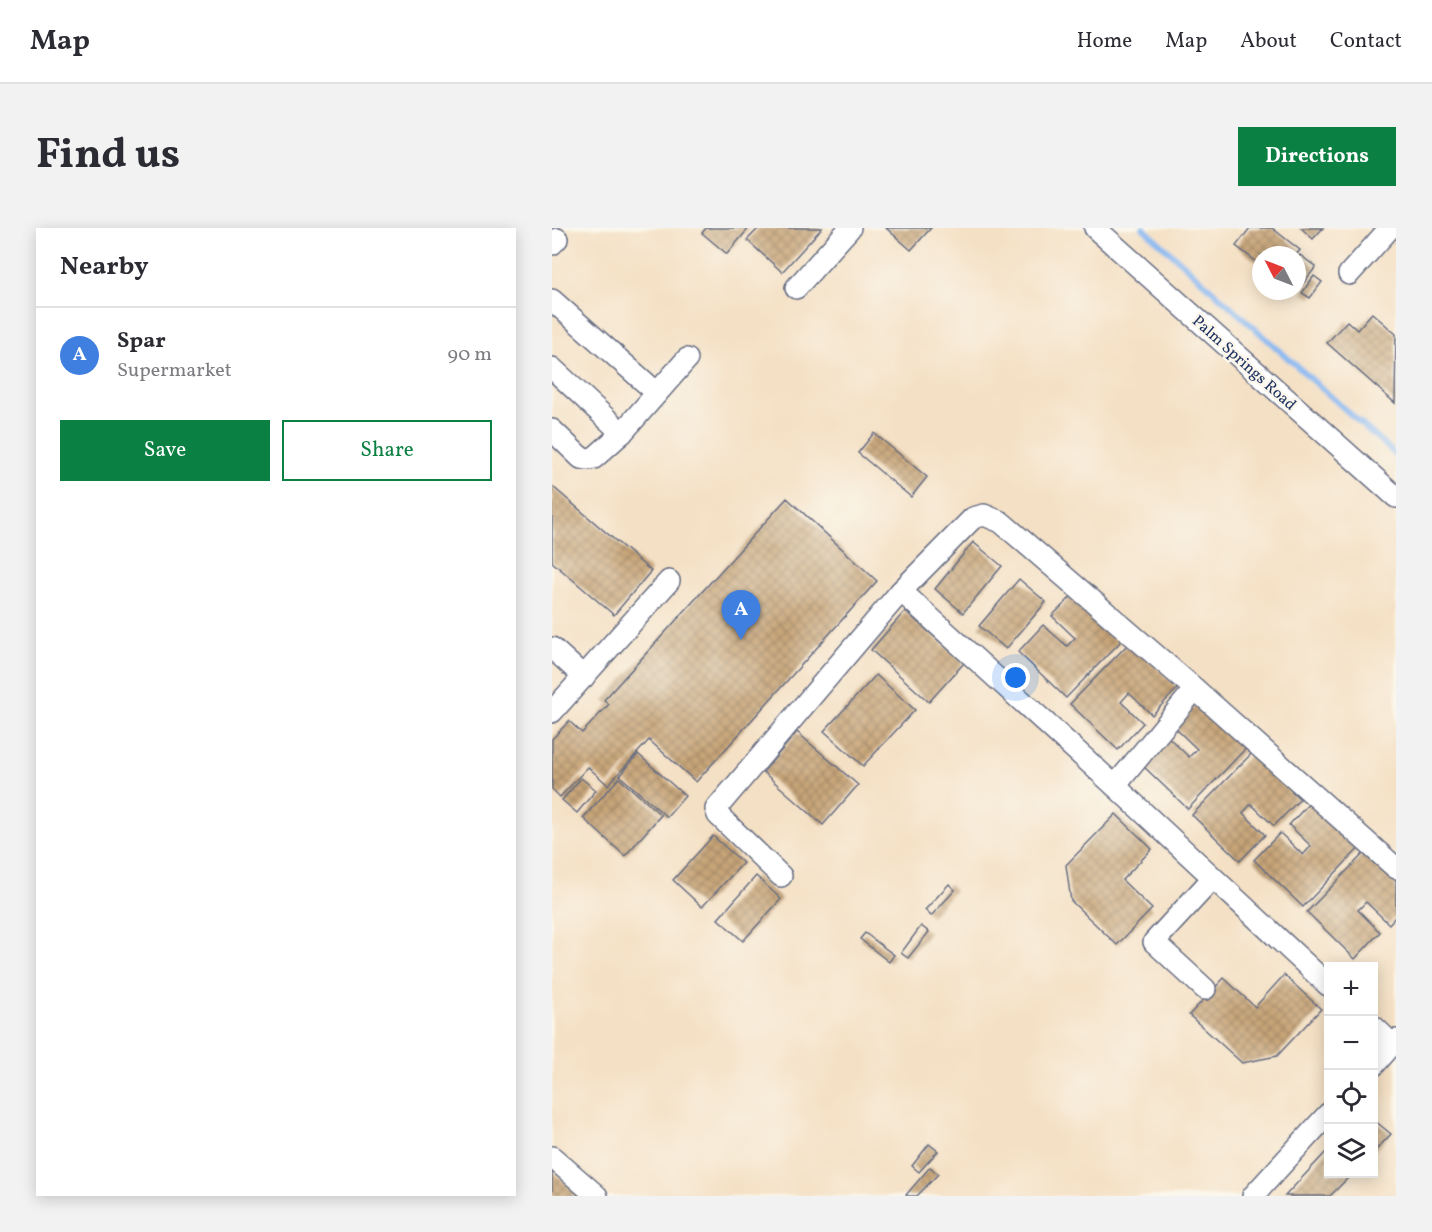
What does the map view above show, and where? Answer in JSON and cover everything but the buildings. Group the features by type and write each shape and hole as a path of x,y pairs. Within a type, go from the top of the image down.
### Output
{"street":[{"path":"796,288 850,228"},
{"name":"Palm Springs Road","path":"1095,228 1396,497"},
{"path":"1349,274 1390,228"},
{"path":"552,300 657,393"},
{"path":"552,430 581,458 594,458 622,433 687,359"},
{"path":"552,368 622,433"},
{"path":"781,876 718,815 716,809 901,591 973,518 984,515 1000,522 1195,689 1396,868"},
{"path":"552,712 669,581"},
{"path":"901,591 1115,786 1324,981"},
{"path":"552,648 584,676"},
{"path":"1115,786 1195,689"},
{"path":"1205,989 1154,942 1213,878"},
{"path":"1378,1030 1394,1042 1378,1060"},
{"path":"1253,1196 1324,1119"},
{"path":"552,1157 597,1196"}],"waterway":[{"path":"1143,228 1396,455"}],"place":[{"name":"Spar","path":"741,640"}]}
